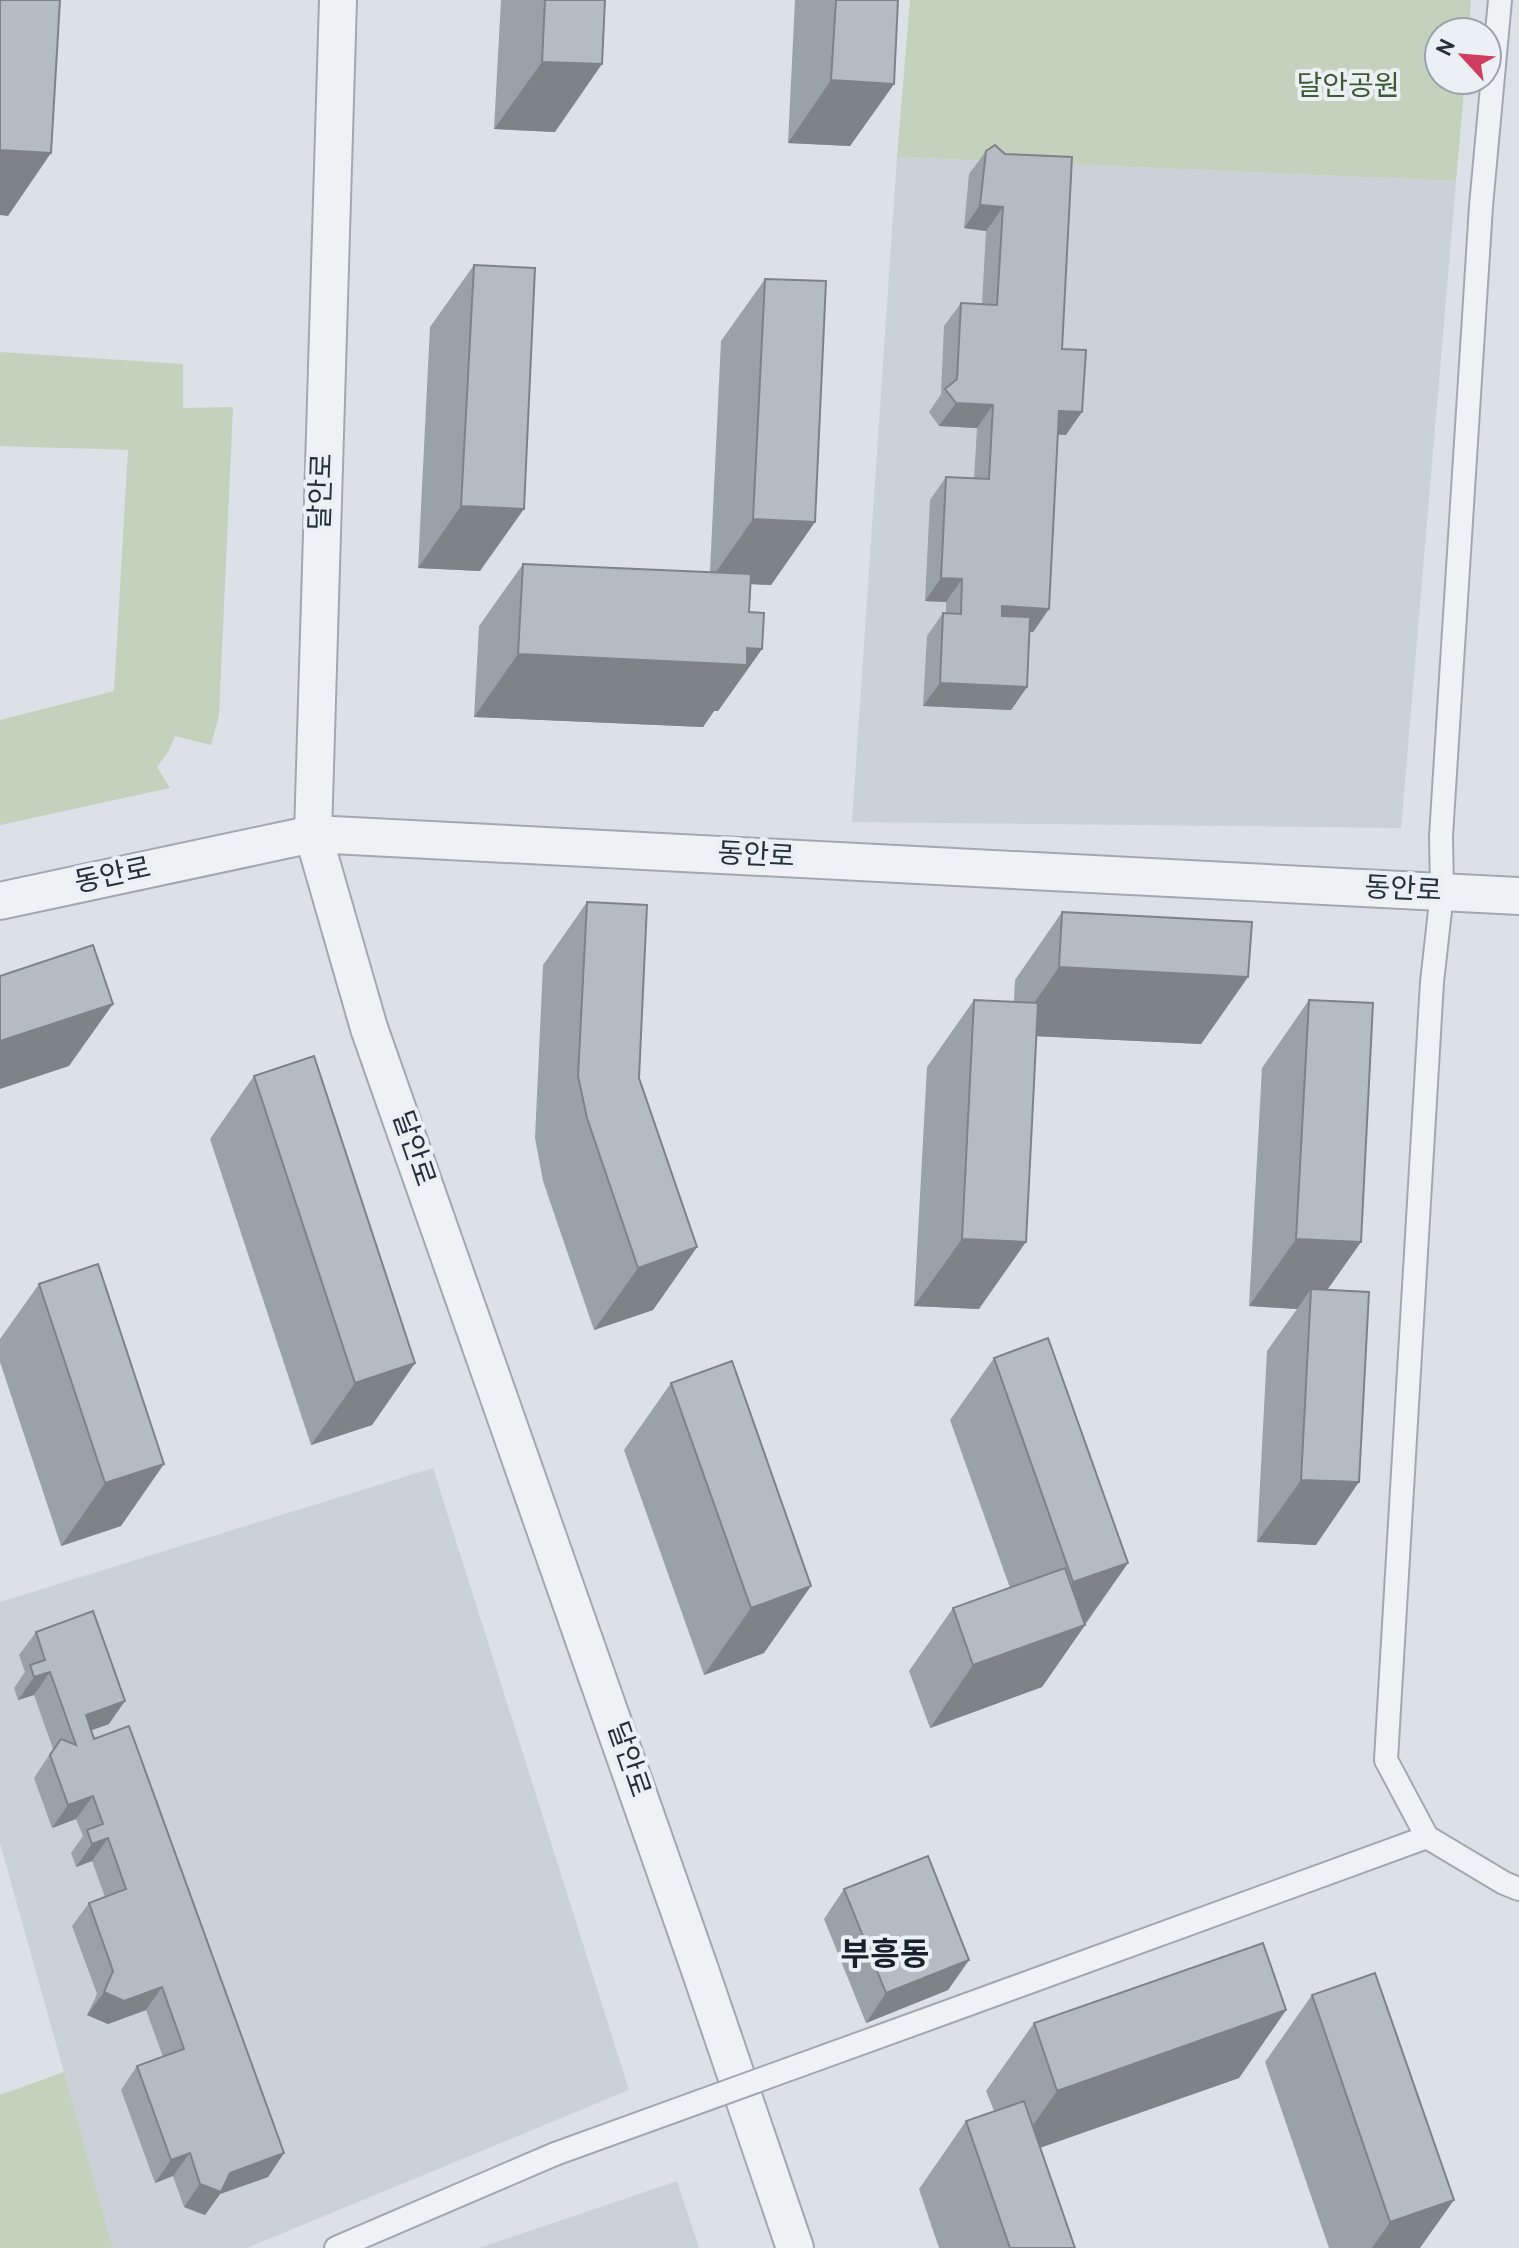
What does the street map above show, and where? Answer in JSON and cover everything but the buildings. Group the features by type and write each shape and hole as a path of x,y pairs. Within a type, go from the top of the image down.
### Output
{"street":[{"name":"달안로","path":"338,0 313,834 369,1028 795,2248"},
{"path":"1500,0 1481,206 1441,836 1442,893 1432,982 1386,1760 1427,1837 1519,1889"},
{"name":"동안로","path":"0,901 313,834 1519,896"},
{"path":"336,2248 555,2154 1427,1837"}],"shaded area":[{"path":"897,157 1456,181 1401,828 852,822"},
{"path":"433,1468 629,2090 247,2248 113,2248 0,1843 0,1602"},
{"path":"677,2181 699,2248 479,2248"}],"green space":[{"name":"달안공원","path":"910,0 1471,0 1470,16 1423,16 1423,96 1464,96 1456,181 897,157"},
{"path":"0,352 183,364 183,408 233,407 219,716 211,745 175,736 157,767 170,788 0,825 0,720 114,691 128,450 0,446"},
{"path":"64,2072 113,2248 0,2248 0,2095"}],"district":[{"name":"부흥동","path":"885,1957"}]}
